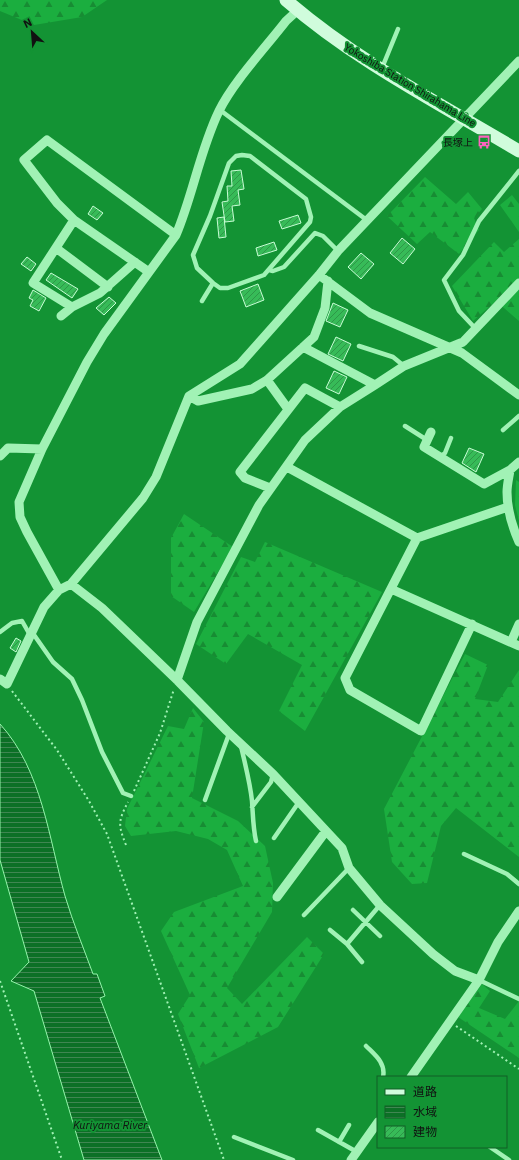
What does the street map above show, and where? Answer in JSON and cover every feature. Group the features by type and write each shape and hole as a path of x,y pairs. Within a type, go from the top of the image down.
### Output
{"main road":[{"name":"Yokoshiba Station Shirahama Line","path":"286,0 345,47 381,70 519,151"}],"street":[{"path":"59,590 20,517 19,502 42,449 104,334 176,235 220,110 228,96 281,27 298,10"},
{"path":"3,681 31,633 44,607 59,590 71,584 129,516 146,493 156,477 189,396 240,364 319,275 338,251 519,61"},
{"path":"149,272 74,220 57,203 24,160 47,140 176,235"},
{"path":"72,307 34,282 74,220"},
{"path":"56,248 108,287"},
{"path":"61,316 72,307 100,293 135,262"},
{"path":"319,275 352,302 370,313 451,347 519,395"},
{"path":"189,396 198,401 252,389 267,380 314,337 319,328 325,308 328,281"},
{"path":"177,680 197,622 270,488 287,467 305,440 340,407 404,366 463,342 519,283"},
{"path":"303,347 375,385"},
{"path":"267,380 288,409"},
{"path":"270,488 245,478 240,472 305,388 340,407"},
{"path":"429,436 424,447 484,484 510,470 519,462"},
{"path":"0,456 8,448 42,449"},
{"path":"287,467 417,538"},
{"path":"510,470 507,490 508,507 513,527 519,542"},
{"path":"472,624 420,731 350,690 346,684 345,678 417,538 508,507"},
{"path":"71,584 102,608 177,680 229,734 273,774 342,848 349,868 380,905 438,958 455,971 479,980"},
{"path":"391,589 515,644 519,624"},
{"path":"277,897 326,831"},
{"path":"412,1076 479,980 498,942 519,911"},
{"path":"352,1160 377,1123"}],"lane":[{"path":"381,70 398,29"},
{"path":"220,110 368,221"},
{"path":"236,156 250,156 306,198 309,206 311,217 310,222 269,270 264,276 228,288 220,288 197,268 193,255 210,216 229,163 236,156"},
{"path":"475,328 459,311 444,280 463,255 479,221 519,171"},
{"path":"269,270 273,272 284,267 315,233 323,236 338,251"},
{"path":"202,301 213,283"},
{"path":"359,346 393,357 404,366"},
{"path":"503,430 519,416"},
{"path":"405,426 429,436"},
{"path":"440,457 445,453 452,438"},
{"path":"0,632 12,623 22,621 53,662 72,679 82,700 102,752 123,793 131,796"},
{"path":"205,800 229,734"},
{"path":"240,743 248,776 252,808 252,826 256,841"},
{"path":"252,808 271,782 273,774"},
{"path":"274,838 299,802"},
{"path":"464,854 507,874 519,884"},
{"path":"304,915 349,868"},
{"path":"347,944 380,905"},
{"path":"353,910 380,936"},
{"path":"330,930 347,944 362,962"},
{"path":"479,980 519,999"},
{"path":"366,1046 382,1062 385,1070 383,1076"},
{"path":"339,1142 349,1125"},
{"path":"318,1130 357,1152"},
{"path":"234,1137 293,1160"},
{"path":"491,1148 509,1160"}],"path":[{"path":"126,845 119,828 120,817 160,733 177,680"},
{"path":"3,681 57,750 89,801 107,834 224,1160"},
{"path":"0,981 62,1160"},
{"path":"450,1022 519,1070"}],"green space":[{"path":"0,0 107,0 82,17 34,25 0,11"},
{"path":"425,177 456,204 468,192 482,209 474,218 479,230 459,254 430,232 417,244 387,216"},
{"path":"512,195 519,204 519,232 500,205"},
{"path":"519,239 519,321 496,301 473,321 452,286 494,242 504,252"},
{"path":"516,480 519,482 519,521 515,505"},
{"path":"184,514 233,547 194,612 171,596 171,538"},
{"path":"265,542 382,592 305,731 279,711 302,665 248,634 226,664 196,644 241,557 255,562"},
{"path":"465,654 488,665 475,699 498,702 519,670 519,857 456,808 441,826 427,883 412,884 392,862 384,809"},
{"path":"193,708 204,722 192,798 238,821 265,846 273,883 272,912 227,988 242,1004 307,937 324,954 278,1027 199,1068 178,1014 190,995 161,931 174,912 243,886 227,850 208,839 176,831 131,836 125,826 127,809 168,726 184,729"},
{"path":"482,984 490,991 479,1008 505,1019 519,1001 519,1058 458,1017"}],"water":[{"name":"Kuriyama River","path":"0,724 14,742 26,762 35,784 71,916 93,974 97,974 105,996 100,998 162,1160 84,1160 34,991 11,981 29,962 0,860"}],"building":[{"path":"241,170 244,189 238,190 240,205 232,206 234,221 225,222 222,202 228,201 227,186 232,186 231,171"},
{"path":"93,206 103,213 97,220 88,214"},
{"path":"298,215 301,223 282,229 279,221"},
{"path":"224,217 226,237 219,238 217,218"},
{"path":"402,238 415,249 403,264 390,253"},
{"path":"274,242 277,250 258,256 256,248"},
{"path":"361,253 374,264 361,279 348,267"},
{"path":"27,257 36,264 31,271 21,264"},
{"path":"51,273 78,289 72,298 46,280"},
{"path":"258,284 264,300 246,307 240,291"},
{"path":"33,290 46,298 39,311 30,306 33,300 29,298"},
{"path":"109,297 116,303 104,315 96,308"},
{"path":"333,303 348,310 340,327 326,321"},
{"path":"336,337 351,344 343,361 328,354"},
{"path":"334,371 347,377 339,394 326,388"},
{"path":"469,448 484,454 476,472 462,463"},
{"path":"16,638 21,641 16,652 10,648"}],"place":[{"name":"長塚上","path":"484,142"}]}
